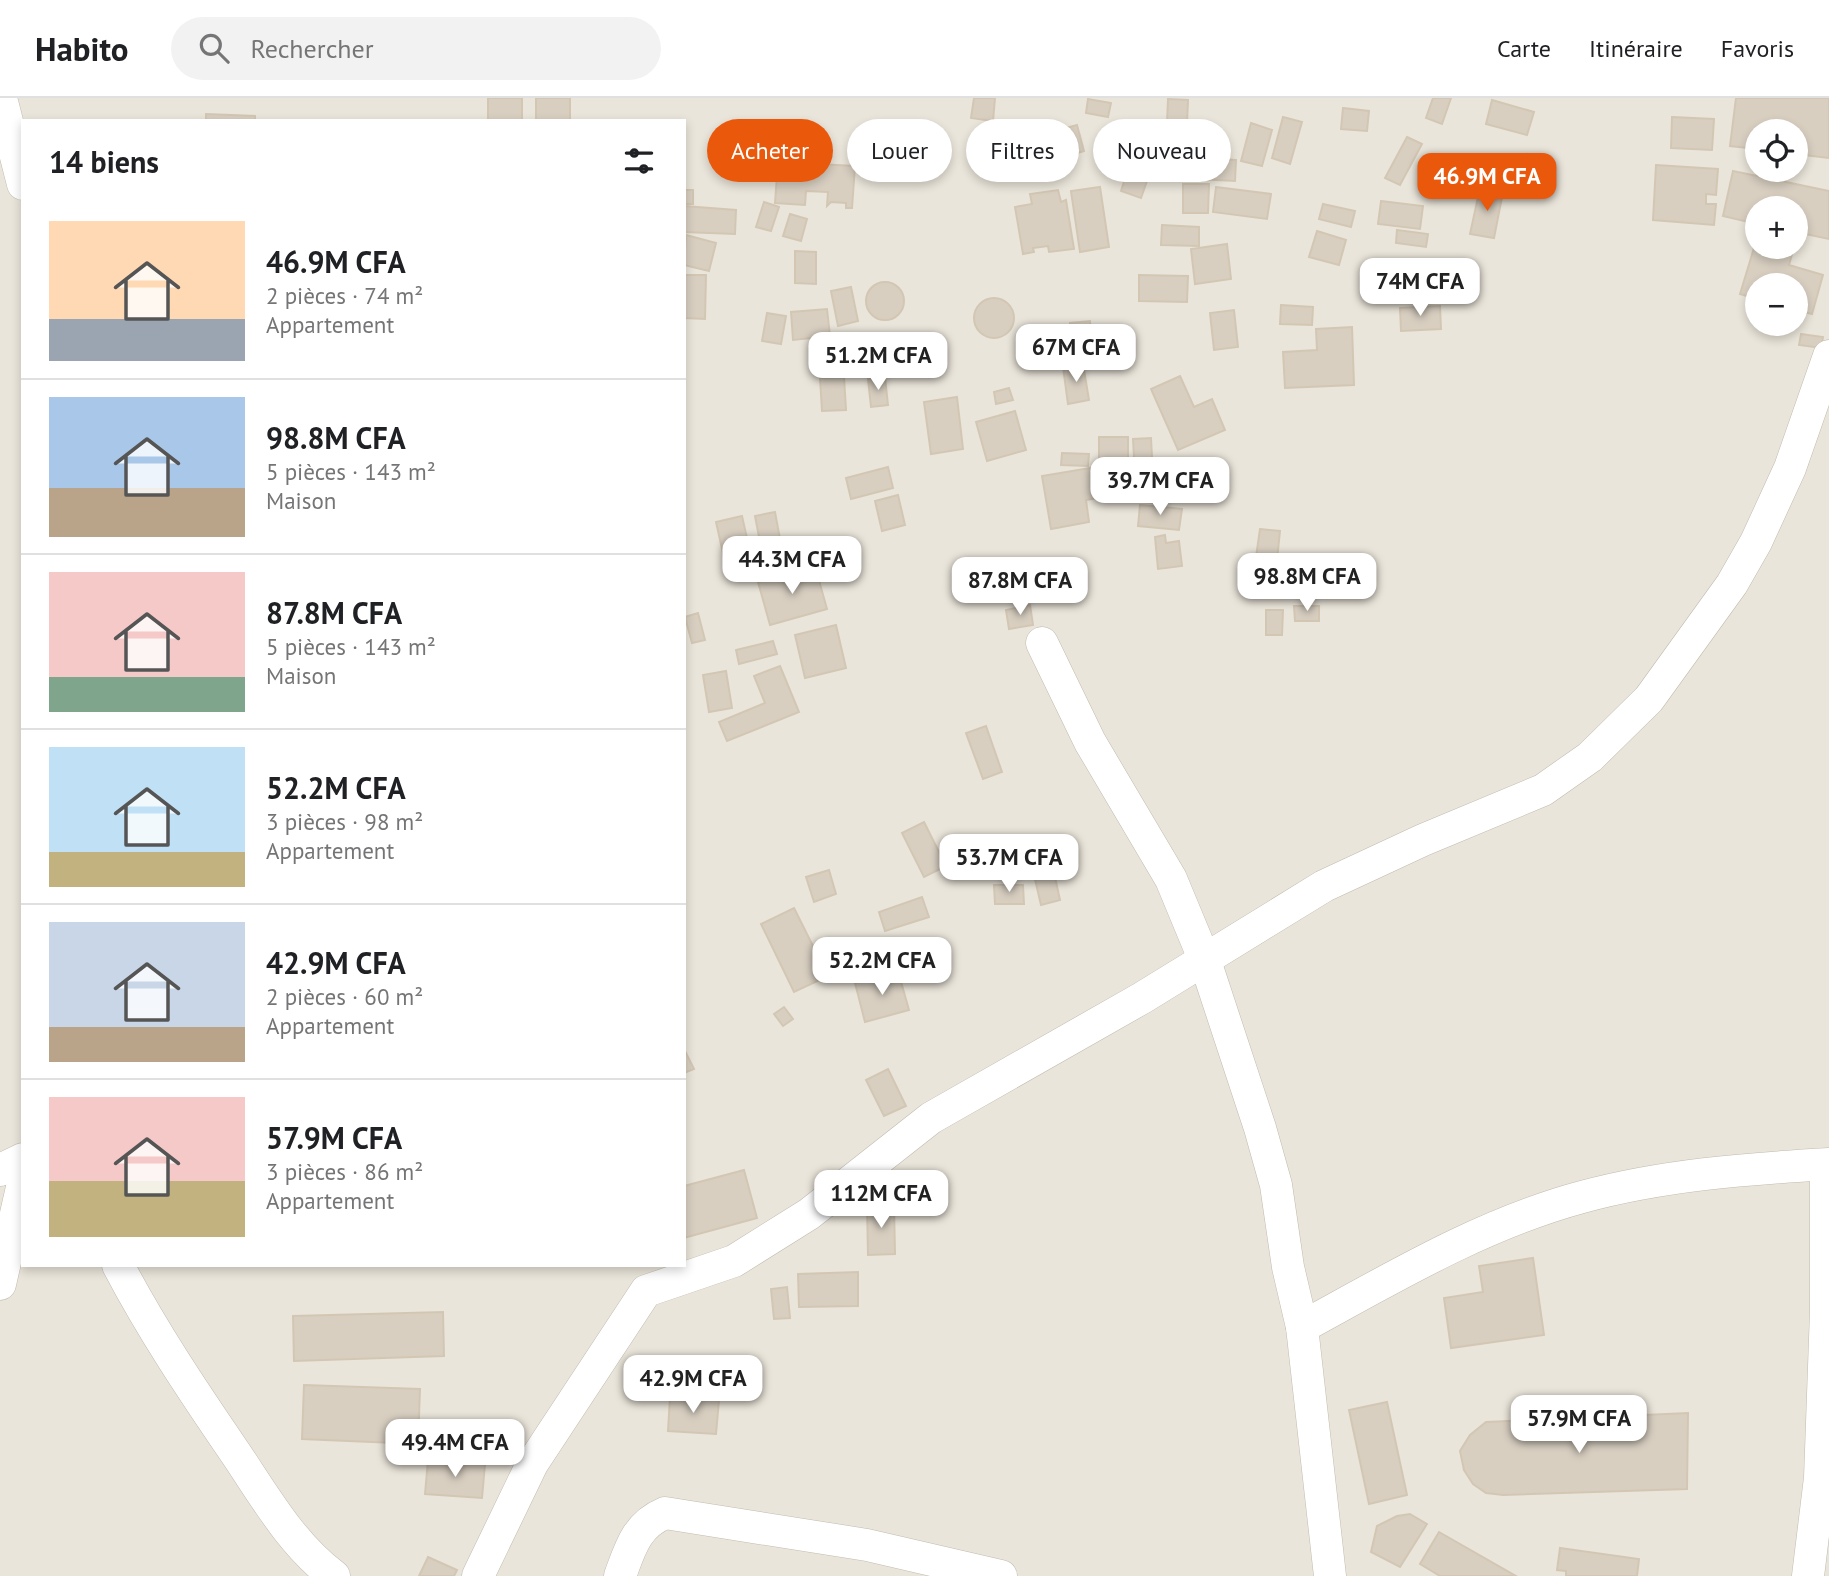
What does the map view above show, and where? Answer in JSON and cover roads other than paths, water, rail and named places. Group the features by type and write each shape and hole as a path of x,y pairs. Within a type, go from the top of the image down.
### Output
{"street":[{"path":"1,98 21,176"},
{"path":"478,1576 532,1464 646,1291 734,1261 809,1214 931,1118 1205,961 1324,886 1423,840 1543,790 1590,757 1649,699 1732,584 1756,542 1790,468 1829,356"},
{"path":"1042,643 1090,742 1171,879 1205,961 1269,1157 1288,1267 1302,1327 1330,1576"},
{"path":"0,1170 21,1160"},
{"path":"1302,1327 1492,1228 1581,1197 1705,1172 1827,1165 1821,1478 1808,1576"},
{"path":"0,1284 21,1192"},
{"path":"119,1267 148,1323 281,1521 319,1565 334,1576"},
{"path":"620,1576 635,1536 649,1519 665,1513 867,1545 1001,1576"}]}
